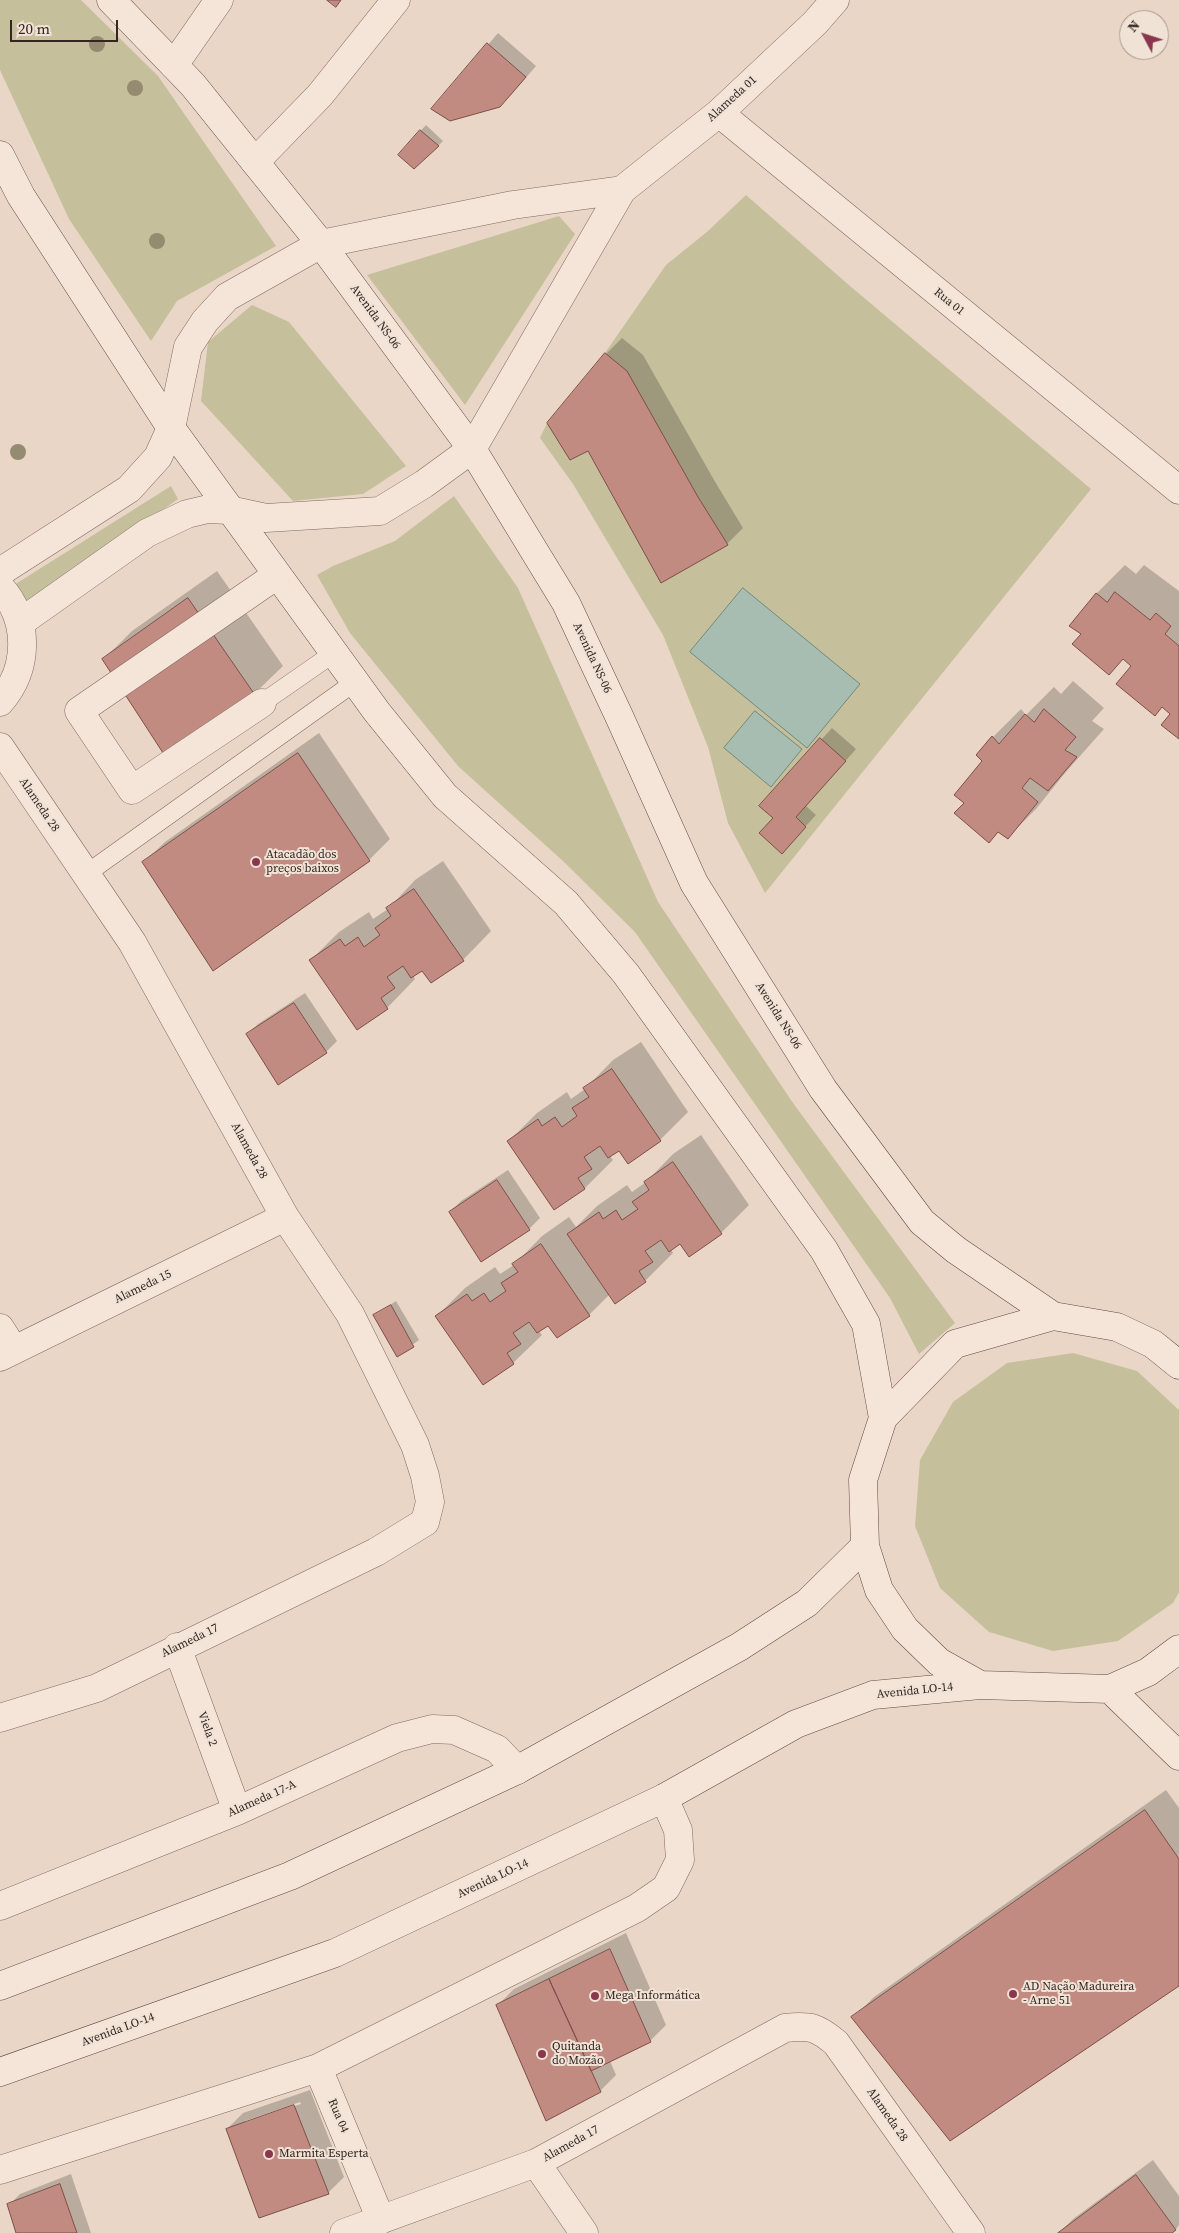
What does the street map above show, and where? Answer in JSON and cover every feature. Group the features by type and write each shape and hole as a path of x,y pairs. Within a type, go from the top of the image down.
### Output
{"street":[{"path":"174,64 219,0"},
{"path":"256,162 320,95 396,0"},
{"name":"Alameda 01","path":"622,190 719,113 815,23 835,0"},
{"name":"Avenida NS-06","path":"115,1 193,85 256,162 321,244 472,449 566,603 620,716 694,883 823,1089 922,1222 956,1250 1053,1316"},
{"name":"Rua 01","path":"719,113 1179,490"},
{"path":"0,155 21,196 171,428 355,682 445,796 566,903 626,974 824,1250 866,1324 884,1418"},
{"path":"0,572 129,489 158,456 171,428 188,347 205,321 226,297 321,244 514,205 622,190"},
{"path":"20,622 147,533 187,514 208,509 229,510 266,518 380,511 424,484 472,449 622,190"},
{"path":"262,703 132,790 79,711 277,575"},
{"path":"0,588 10,598 20,622 23,646 20,670 10,691 0,702"},
{"name":"Alameda 28","path":"0,747 132,942 286,1217 350,1314 415,1445 425,1476 430,1502 425,1522 376,1552"},
{"name":"Alameda 15","path":"5,1345 286,1217"},
{"path":"980,1685 939,1662 905,1630 879,1590 865,1546 863,1480 884,1418 955,1344 1053,1316 1117,1327 1166,1341 1179,1365"},
{"path":"0,1986 290,1876 517,1770 739,1647 806,1603 865,1546"},
{"name":"Alameda 17","path":"0,1718 97,1688 177,1647 376,1552"},
{"name":"Viela 2","path":"177,1647 237,1811"},
{"path":"1179,1649 1148,1672 1110,1689 1179,1756"},
{"name":"Avenida LO-14","path":"0,2072 335,1953 664,1798 796,1724 873,1695 980,1685 1110,1689"},
{"name":"Alameda 17-A","path":"0,1906 237,1811 398,1738 432,1729 454,1730 497,1749 517,1770"},
{"path":"0,2170 318,2068 637,1908 666,1888 680,1860 678,1830 664,1798"},
{"name":"Alameda 28","path":"785,2028 805,2026 821,2030 836,2043 971,2233"},
{"name":"Alameda 17","path":"344,2233 536,2163 785,2028"},
{"name":"Rua 04","path":"318,2068 381,2220"},
{"path":"536,2163 584,2233"}],"lane":[{"path":"262,703 334,653"},
{"path":"86,874 355,682"}],"shaded area":[{"path":"0,0 81,0 158,76 276,246 177,301 151,341 69,219 0,70"},
{"path":"746,195 850,286 1091,489 765,893 728,823 708,747 663,635 573,484 540,438 547,423 605,353 666,265 708,231"},
{"path":"559,216 575,234 465,405 367,275"},
{"path":"252,305 289,322 406,466 363,494 293,501 201,401 208,342"},
{"path":"171,486 178,499 27,604 14,585"},
{"path":"454,496 518,588 658,902 793,1103 955,1323 919,1354 890,1298 635,932 564,862 458,766 350,633 317,575 333,566 395,541"},
{"path":"743,588 860,684 807,748 690,652"},
{"path":"755,711 802,749 771,787 724,748"},
{"path":"1073,1353 1137,1371 1179,1410 1179,1592 1173,1603 1118,1641 1053,1651 989,1632 940,1588 915,1526 920,1460 953,1402 1007,1363"}],"building":[{"path":"327,0 341,0 336,7"},
{"path":"487,43 526,77 500,107 450,121 431,109"},
{"path":"420,130 439,146 414,169 398,155"},
{"path":"605,353 627,371 698,497 728,545 661,583 588,451 570,460 547,423"},
{"path":"1115,592 1150,620 1156,613 1171,626 1165,634 1179,646 1179,739 1161,725 1170,714 1162,707 1155,716 1116,684 1131,666 1123,659 1109,675 1072,644 1081,634 1069,626 1096,593 1107,602"},
{"path":"188,598 255,695 165,756 102,659"},
{"path":"1044,709 1076,737 1065,750 1077,757 1048,791 1030,778 1022,788 1038,802 1008,839 998,832 989,843 954,813 964,803 954,795 982,761 976,755 992,736 999,744 1025,714 1034,722"},
{"path":"820,738 846,761 796,817 806,827 782,854 759,833 773,818 759,806"},
{"name":"Atacadão dos preços baixos","path":"298,753 370,861 213,971 142,862"},
{"path":"414,889 464,961 431,983 422,971 411,978 403,966 387,977 395,988 381,998 388,1009 357,1030 309,960 340,939 345,946 358,937 364,947 380,935 375,928 391,916 386,908"},
{"path":"294,1003 327,1053 278,1085 246,1034"},
{"path":"612,1069 661,1141 628,1164 619,1151 608,1158 600,1146 584,1157 592,1169 578,1178 585,1189 554,1210 507,1141 538,1119 542,1126 555,1117 562,1127 577,1116 572,1108 589,1097 583,1088"},
{"path":"673,1162 722,1234 689,1257 680,1244 669,1252 661,1240 645,1251 653,1262 639,1271 646,1282 615,1304 567,1234 599,1212 603,1219 616,1210 622,1220 638,1209 632,1202 649,1190 644,1182"},
{"path":"497,1180 530,1230 481,1262 449,1212"},
{"path":"541,1244 590,1316 557,1338 548,1326 537,1333 529,1322 513,1333 521,1344 507,1353 514,1364 483,1385 435,1316 467,1294 472,1301 484,1293 490,1302 506,1291 501,1283 518,1272 512,1264"},
{"path":"391,1305 414,1347 397,1357 373,1315"},
{"path":"1145,1810 1179,1859 1179,1986 950,2141 851,2017"},
{"path":"610,1949 651,2042 591,2071 549,1979"},
{"path":"549,1979 601,2092 546,2121 496,2005"},
{"path":"294,2105 329,2194 259,2218 226,2129"},
{"path":"1136,2175 1176,2230 1172,2233 1058,2233"},
{"path":"60,2184 77,2233 16,2233 7,2204"}],"place":[{"name":"Atacadão dos preços baixos","path":"256,862"},
{"name":"AD Nação Madureira - Arne 51","path":"1013,1994"},
{"name":"Mega Informática","path":"595,1996"},
{"name":"Quitanda do Mozão","path":"542,2054"},
{"name":"Marmita Esperta","path":"269,2154"}]}
